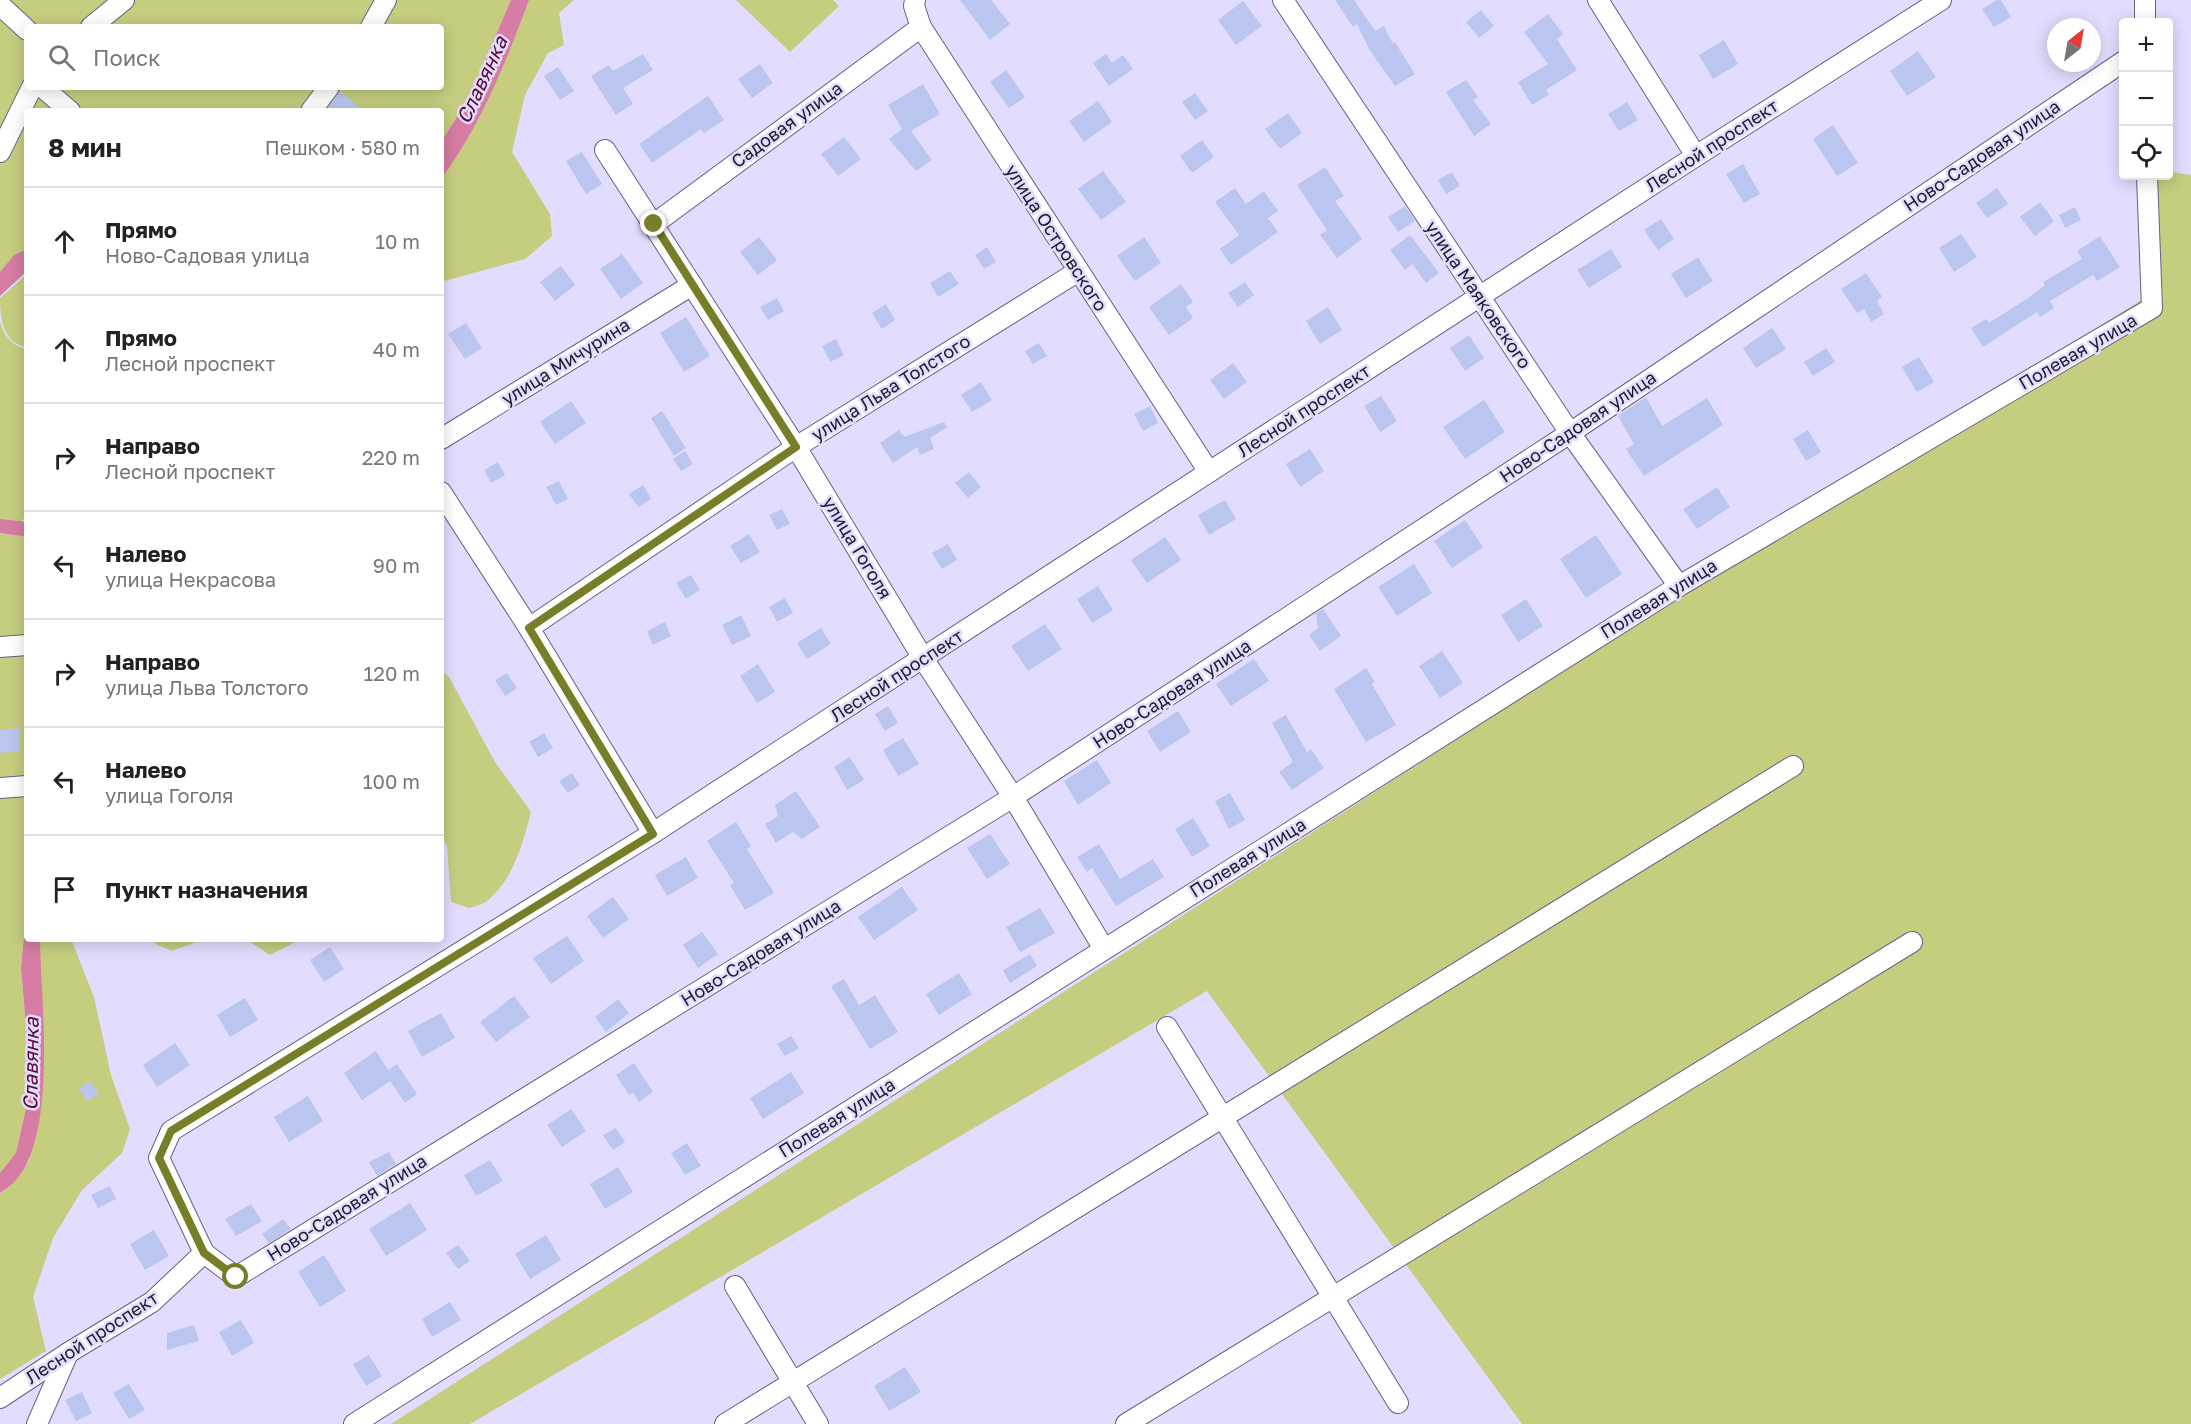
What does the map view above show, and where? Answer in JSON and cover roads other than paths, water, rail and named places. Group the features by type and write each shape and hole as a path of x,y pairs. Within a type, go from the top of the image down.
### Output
{"street":[{"path":"95,24 124,0"},
{"path":"372,24 386,0"},
{"name":"улица Островского","path":"915,0 914,6 921,27 1077,272 1209,472"},
{"name":"улица Маяковского","path":"1283,0 1570,433 1679,586"},
{"path":"1598,0 1695,156"},
{"path":"2145,0 2145,18"},
{"name":"Лесной проспект","path":"0,1398 152,1302 204,1253 159,1158 171,1131 653,834 1481,298 1928,4"},
{"path":"0,5 24,27"},
{"name":"Садовая улица","path":"654,224 921,27"},
{"name":"Ново-Садовая улица","path":"204,1253 236,1277 1013,797 1570,433 2119,64"},
{"path":"0,152 31,90"},
{"path":"46,90 66,108"},
{"path":"313,108 327,90"},
{"name":"улица Гоголя","path":"605,150 796,447 924,660 1013,797 1104,949"},
{"name":"Полевая улица","path":"354,1424 1679,586 2152,308 2147,180"},
{"name":"улица Льва Толстого","path":"529,628 796,447 1077,272"},
{"name":"улица Мичурина","path":"444,437 692,285"},
{"path":"444,497 529,628 653,834"},
{"path":"0,647 24,645"},
{"path":"726,1424 1793,766"},
{"path":"0,788 24,786"},
{"path":"1126,1424 1912,942"},
{"path":"1167,1027 1398,1403"},
{"path":"735,1286 818,1424"},
{"path":"37,1424 68,1353"}],"water":[{"name":"Славянка","path":"511,0 529,0 502,69 480,115 444,175 444,137 469,98"},
{"path":"24,250 24,274 0,296 0,272 14,255"},
{"path":"0,519 24,522 24,537 0,533"},
{"name":"Славянка","path":"24,936 24,942 40,942 44,1076 33,1148 20,1175 0,1193 0,1173 16,1153 26,1108 27,1038 21,968"}]}
